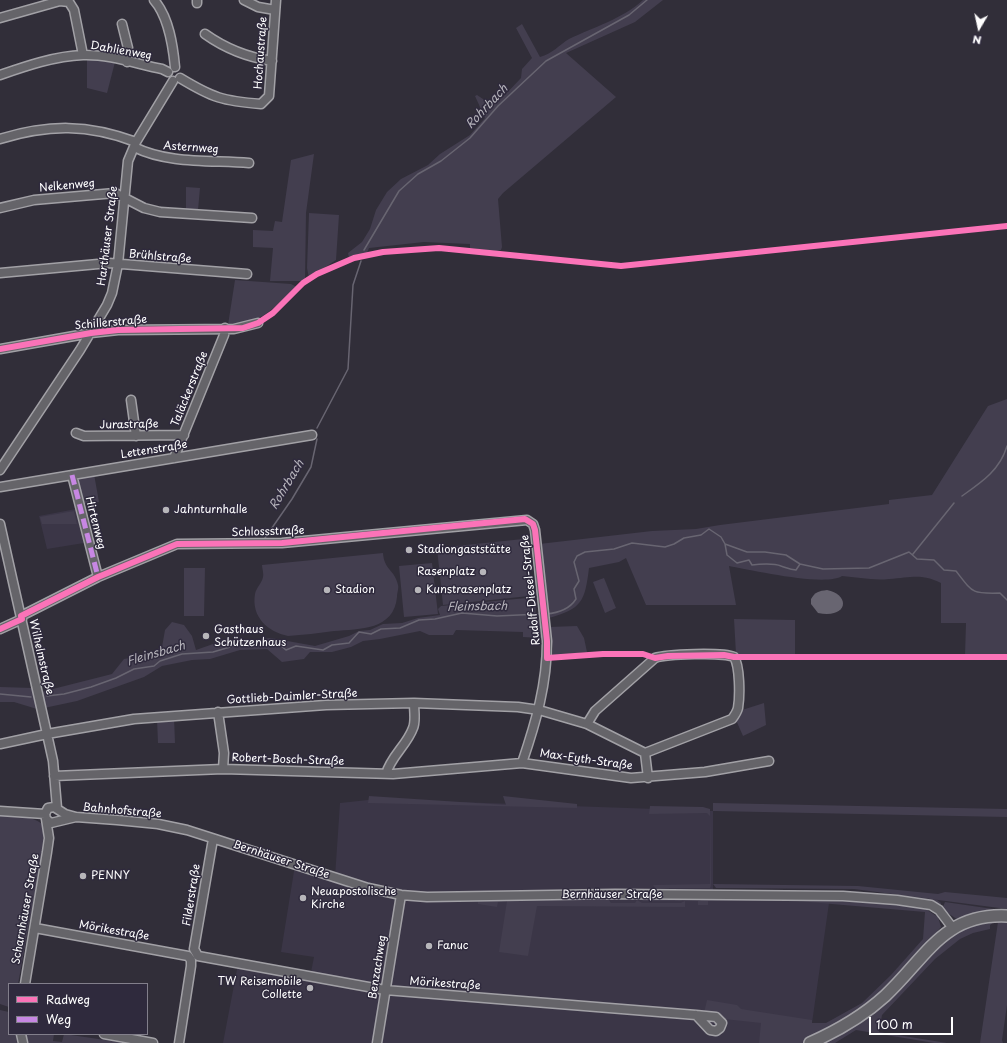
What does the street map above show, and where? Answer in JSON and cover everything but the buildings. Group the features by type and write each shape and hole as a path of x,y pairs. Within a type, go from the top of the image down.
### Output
{"main road":[{"path":"810,1043 850,1022 874,1006 895,986 935,941 952,928 977,918 1007,916"}],"street":[{"path":"154,0 168,27 171,70 169,77 176,79 181,71 171,70"},
{"path":"244,0 258,7 275,10"},
{"name":"Hochaustraße","path":"176,79 215,98 236,102 261,104 268,96 276,0"},
{"path":"0,18 60,1 69,2 74,10 83,55"},
{"path":"122,24 128,48 128,62"},
{"path":"205,34 228,49 257,59 272,61"},
{"name":"Dahlienweg","path":"0,75 56,59 83,55 100,56 171,70"},
{"name":"Harthäuser Straße","path":"0,470 91,333 112,293 118,264 127,166 135,145 176,79"},
{"name":"Asternweg","path":"0,139 30,130 67,128 96,130 135,145 147,154 162,158 249,163"},
{"name":"Nelkenweg","path":"0,208 34,200 115,193 144,208 160,212 252,218"},
{"name":"Brühlstraße","path":"0,273 109,263 247,274"},
{"name":"Schillerstraße","path":"0,349 91,333 118,330 243,328 258,323"},
{"name":"Taläckerstraße","path":"174,458 224,335 225,328"},
{"path":"130,400 136,436"},
{"name":"Jurastraße","path":"76,433 84,436 184,435"},
{"name":"Lettenstraße","path":"0,487 72,478 174,458 312,435"},
{"name":"Hirtenweg","path":"72,478 98,577"},
{"name":"Schlossstraße","path":"0,629 98,577 177,544 282,543 525,520 530,521"},
{"name":"Rudolf-Diesel-Straße","path":"522,763 539,710 546,674 547,641 535,530 530,521"},
{"name":"Wilhelmstraße","path":"0,524 47,734 54,776 54,795 51,812"},
{"path":"587,724 595,711 655,658 724,654 734,656 737,667 739,701 732,719 645,753"},
{"path":"386,774 389,764 413,730 415,722 414,703"},
{"name":"Gottlieb-Daimler-Straße","path":"0,744 134,718 326,705 414,703 518,707 539,710 587,724 645,753"},
{"path":"218,712 224,754 223,769"},
{"name":"Max-Eyth-Straße","path":"645,753 648,778"},
{"name":"Max-Eyth-Straße","path":"522,763 604,776 648,778 705,772 769,761"},
{"name":"Robert-Bosch-Straße","path":"54,776 223,769 386,774 522,763"},
{"name":"Bahnhofstraße","path":"0,811 51,812 76,817 158,824 213,839"},
{"path":"51,812 60,815 58,821"},
{"name":"Bahnhofstraße","path":"51,812 52,822 76,817"},
{"name":"Scharnhäuser Straße","path":"25,983 49,838 51,812"},
{"name":"Scharnhäuser Straße","path":"49,838 58,821"},
{"name":"Bernhäuser Straße","path":"213,839 356,885 401,895 427,897 607,894 843,896 896,900 931,905 939,910 952,928"},
{"name":"Filderstraße","path":"179,1043 213,839"},
{"name":"Benzachweg","path":"377,1043 401,895"},
{"name":"Mörikestraße","path":"34,928 385,990 696,1015"},
{"path":"109,1035 153,1043"}],"shaded area":[{"path":"643,0 663,0 635,22 566,53 616,97 503,193 498,199 501,250 496,251 470,248 470,244 424,242 369,248 367,253 349,258 348,253 362,242 370,229 376,210 387,192 401,179 428,165 440,154 470,135 485,118 475,96 477,95 486,101 503,97 521,78 522,69 532,58 516,28 522,24 540,57 552,52 569,39 617,18 635,7"},
{"path":"87,59 115,62 107,93 87,88"},
{"path":"314,154 306,213 305,281 270,281 273,248 253,247 253,230 273,231 275,221 282,222 291,160"},
{"path":"186,187 200,188 198,210 186,210"},
{"path":"309,213 339,215 336,260 309,278 307,268"},
{"path":"235,280 291,284 297,287 266,314 250,322 228,325"},
{"path":"1007,399 1007,655 965,656 966,623 941,623 941,583 921,577 877,580 842,576 833,579 820,580 788,577 729,566 736,605 646,605 626,558 619,562 589,568 586,588 580,602 569,611 549,618 539,544 652,531 696,529 889,504 889,500 932,495 988,406"},
{"path":"94,474 99,502 81,505 75,477"},
{"path":"76,509 84,543 47,549 39,516"},
{"path":"74,511 77,524 42,524 40,517"},
{"name":"Rasenplatz","path":"523,539 529,596 443,605 437,548"},
{"name":"Stadion","path":"383,553 387,567 397,580 398,588 394,608 390,616 383,622 365,628 288,636 268,627 258,616 254,602 255,594 263,577 262,565"},
{"name":"Kunstrasenplatz","path":"432,563 438,614 404,617 399,566"},
{"path":"184,568 205,568 204,616 184,616"},
{"path":"604,578 616,608 605,613 593,582"},
{"path":"827,590 840,597 843,601 843,606 835,613 818,613 811,604 811,599 818,592"},
{"path":"527,598 528,607 536,606 535,617 539,620 542,638 523,637 523,632 456,630 453,635 429,635 420,631 363,641 351,647 332,652 310,652 304,659 282,662 267,649 240,650 210,659 192,660 162,666 144,677 77,701 44,708 41,692 112,674 124,659 146,655 162,647 165,630 172,622 184,625 192,636 196,650 213,644 271,638 315,646 349,636 359,631 370,630 383,624 402,623 418,618 440,615 438,609 441,606"},
{"path":"734,619 795,620 795,655 736,654"},
{"path":"577,626 584,638 587,652 552,656 553,648 549,627"},
{"path":"0,687 33,688 37,709 14,702 0,702"},
{"path":"764,703 766,725 743,736 736,720 742,710"},
{"path":"174,717 175,743 158,743 157,719"},
{"path":"369,796 506,805 503,796 577,804 577,808 368,803"},
{"path":"368,800 713,811 713,895 829,903 812,1023 760,1043 223,1043 238,964 310,977 314,957 281,952 295,865 335,877 340,803"},
{"path":"713,803 1007,809 1007,817 713,811"},
{"path":"650,806 703,807 710,809 711,886 710,888 655,888 653,885 710,884 710,816 707,813 649,814"},
{"path":"0,816 18,816 36,820 45,827 38,876 18,983 8,983 8,1007 0,1004"},
{"path":"713,884 858,886 938,894 945,892 1007,898 1007,909 854,889 716,888"},
{"path":"695,890 796,890 796,892 695,893"},
{"path":"804,890 882,894 937,900 941,903 940,906 803,892"},
{"path":"597,898 597,900 609,900 611,903 635,903 637,900 642,903 681,903 685,901 685,907 537,906 528,956 499,952 507,901 498,902 497,907 478,904 478,899"},
{"path":"641,899 686,899 680,901 643,901"},
{"path":"704,899 785,899 789,901 708,901 708,905 698,905 698,901"},
{"path":"801,899 842,900 907,905 924,908 938,917 941,927 897,980 859,1013 806,1043 759,1043 761,1023 724,1019 718,1014 704,1013 707,1000 737,1005 741,1009 812,1020 812,1023 826,1023 862,1003 891,975 923,939 925,912 797,901"},
{"path":"945,902 1007,911 958,920 942,909"},
{"path":"988,921 994,922 990,925 990,929 973,933 960,939 935,959 882,1015 879,1032 947,1043 934,1043 856,1030 835,1043 820,1043 961,929"},
{"path":"1007,921 1007,1005 1002,1040 1003,1043 980,1043 998,922"},
{"path":"0,1010 8,1012 8,1035 16,1035 17,1043 0,1043"},
{"path":"26,1035 54,1035 53,1041 62,1042 64,1035 71,1035 126,1043 28,1043"}],"waterway":[{"name":"Rohrbach","path":"364,250 399,191 418,174 441,161 470,138 498,106 546,61 629,15 647,0"},
{"name":"Rohrbach","path":"317,428 348,369 353,285 361,261"},
{"name":"Rohrbach","path":"265,538 292,499 311,467 317,439"},
{"path":"962,496 995,469 1007,446"},
{"path":"913,554 954,503"},
{"name":"Fleinsbach","path":"546,614 563,610 570,606 576,599 574,589 579,581 574,562 577,556 585,552 614,549 632,543 665,547 684,538 701,535 709,529 721,537 725,544 747,552 765,552 786,555 800,564 823,569 869,568 909,552 917,559 934,560 944,570 956,571 966,584 974,591 984,593 1000,593 1007,600"},
{"name":"Fleinsbach","path":"725,544 727,555 737,563 749,560 752,565 774,564 796,570 800,564"},
{"name":"Fleinsbach","path":"47,696 64,694 91,687 116,678 134,669 154,666 160,661 182,654 213,652 237,645 274,640 286,650 296,646 323,650 332,645 349,643 359,632 371,634 381,629 400,628 419,620 435,619 462,613 497,616 541,614"},
{"name":"Fleinsbach","path":"0,694 31,697"}],"marked path":[{"path":"72,475 98,577"}],"cycle path":[{"path":"0,349 91,333 118,330 243,328 258,323 273,313 303,283 317,274 354,258 383,252 439,248 621,266 1007,226"},
{"path":"0,629 22,619 21,616 98,577 177,544 282,543 525,519 533,524 535,530 547,641 547,658 603,654 643,654 655,658 668,656 724,655 734,657 1007,657"}],"place":[{"name":"Jahnturnhalle","path":"166,510"},
{"name":"Stadiongaststätte","path":"409,550"},
{"name":"Rasenplatz","path":"483,572"},
{"name":"Stadion","path":"327,590"},
{"name":"Kunstrasenplatz","path":"418,590"},
{"name":"Gasthaus Schützenhaus","path":"206,636"},
{"name":"PENNY","path":"83,876"},
{"name":"Neuapostolische Kirche","path":"303,898"},
{"name":"Fanuc","path":"429,946"},
{"name":"TW Reisemobile Collette","path":"310,988"}]}
